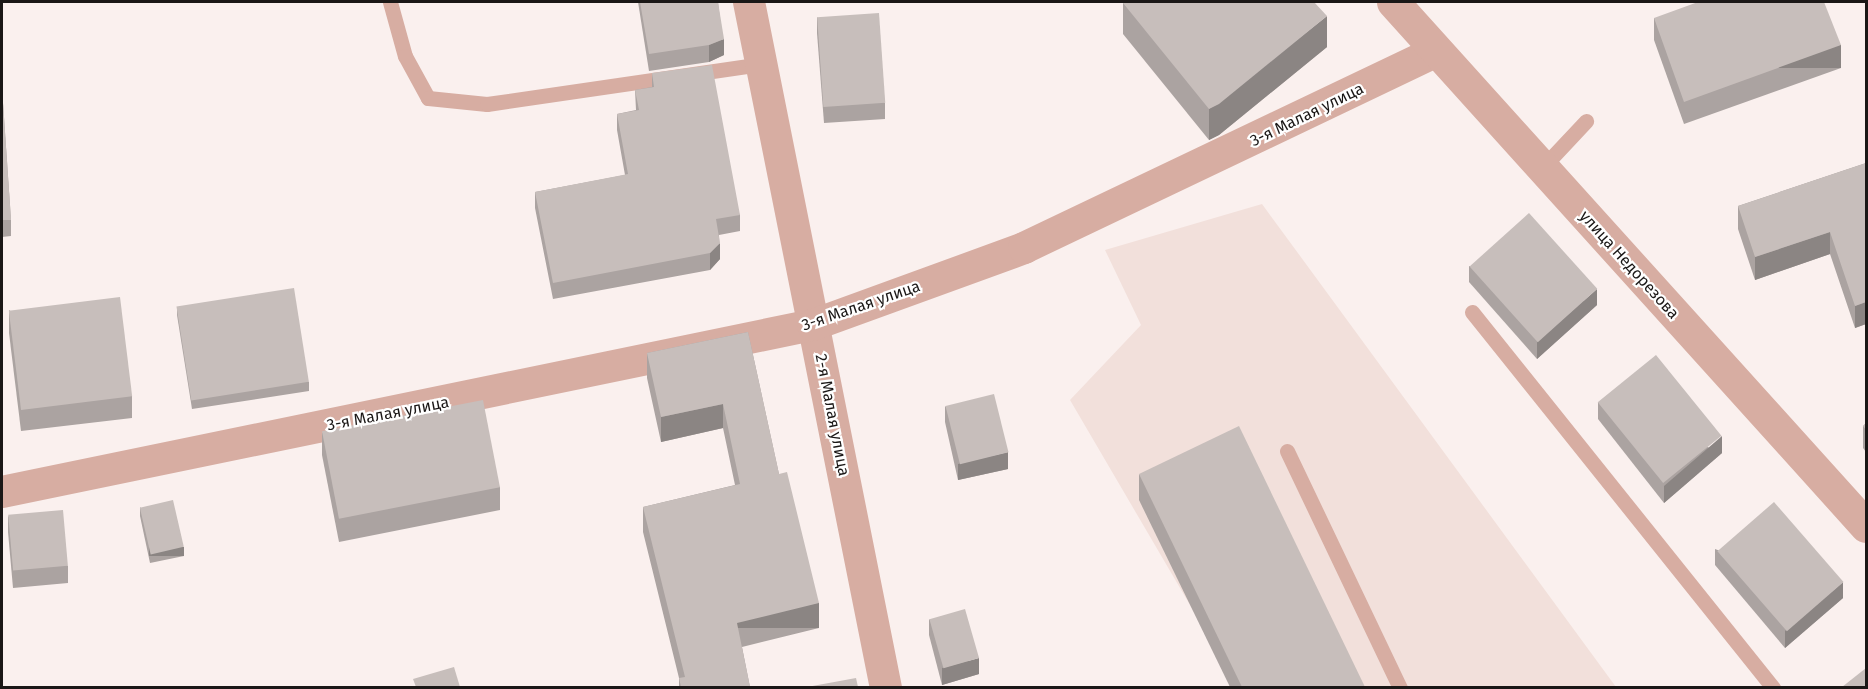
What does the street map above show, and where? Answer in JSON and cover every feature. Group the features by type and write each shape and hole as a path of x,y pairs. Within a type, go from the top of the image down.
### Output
{"street":[{"name":"2-я Малая улица","path":"749,2 886,687"},
{"name":"улица Недорезова","path":"1393,2 1435,52 1866,526"},
{"name":"3-я Малая улица","path":"2,492 813,325 1024,248 1435,52"}],"lane":[{"path":"390,2 405,56 428,98 487,104 762,64"},
{"path":"1541,169 1586,121"},
{"path":"1472,312 1773,687"},
{"path":"1287,451 1400,687"}],"shaded area":[{"path":"1262,204 1616,687 1238,687 1070,400 1141,325 1105,250"}],"building":[{"path":"640,2 718,2 724,39 709,45 649,54"},
{"path":"1124,2 1314,2 1327,16 1219,104 1209,109"},
{"path":"1698,2 1824,2 1841,45 1684,102 1654,18"},
{"path":"879,13 885,103 823,107 817,17"},
{"path":"712,65 740,215 716,219 720,243 710,253 553,283 535,192 628,174 617,114 639,110 635,90 654,87 652,73"},
{"path":"2,88 11,220 2,220"},
{"path":"1866,163 1866,302 1855,306 1830,232 1755,257 1738,206"},
{"path":"1529,213 1597,289 1538,342 1470,267"},
{"path":"294,288 309,382 191,400 176,307"},
{"path":"120,297 132,396 21,410 9,311"},
{"path":"748,332 779,474 787,472 819,603 737,623 750,687 681,687 679,678 685,677 643,507 740,484 723,404 661,417 647,353"},
{"path":"1656,355 1721,436 1663,483 1598,402"},
{"path":"994,394 1009,452 960,464 945,406"},
{"path":"483,400 500,487 339,519 322,431"},
{"path":"1239,426 1365,687 1242,687 1139,474"},
{"path":"173,500 184,547 151,554 140,508"},
{"path":"1774,502 1844,582 1787,631 1717,551"},
{"path":"63,510 68,566 13,571 8,515"},
{"path":"965,609 979,658 943,668 929,619"},
{"path":"454,667 460,687 416,687 413,679"},
{"path":"1866,668 1866,687 1842,687"},
{"path":"856,678 858,687 807,687"}]}
